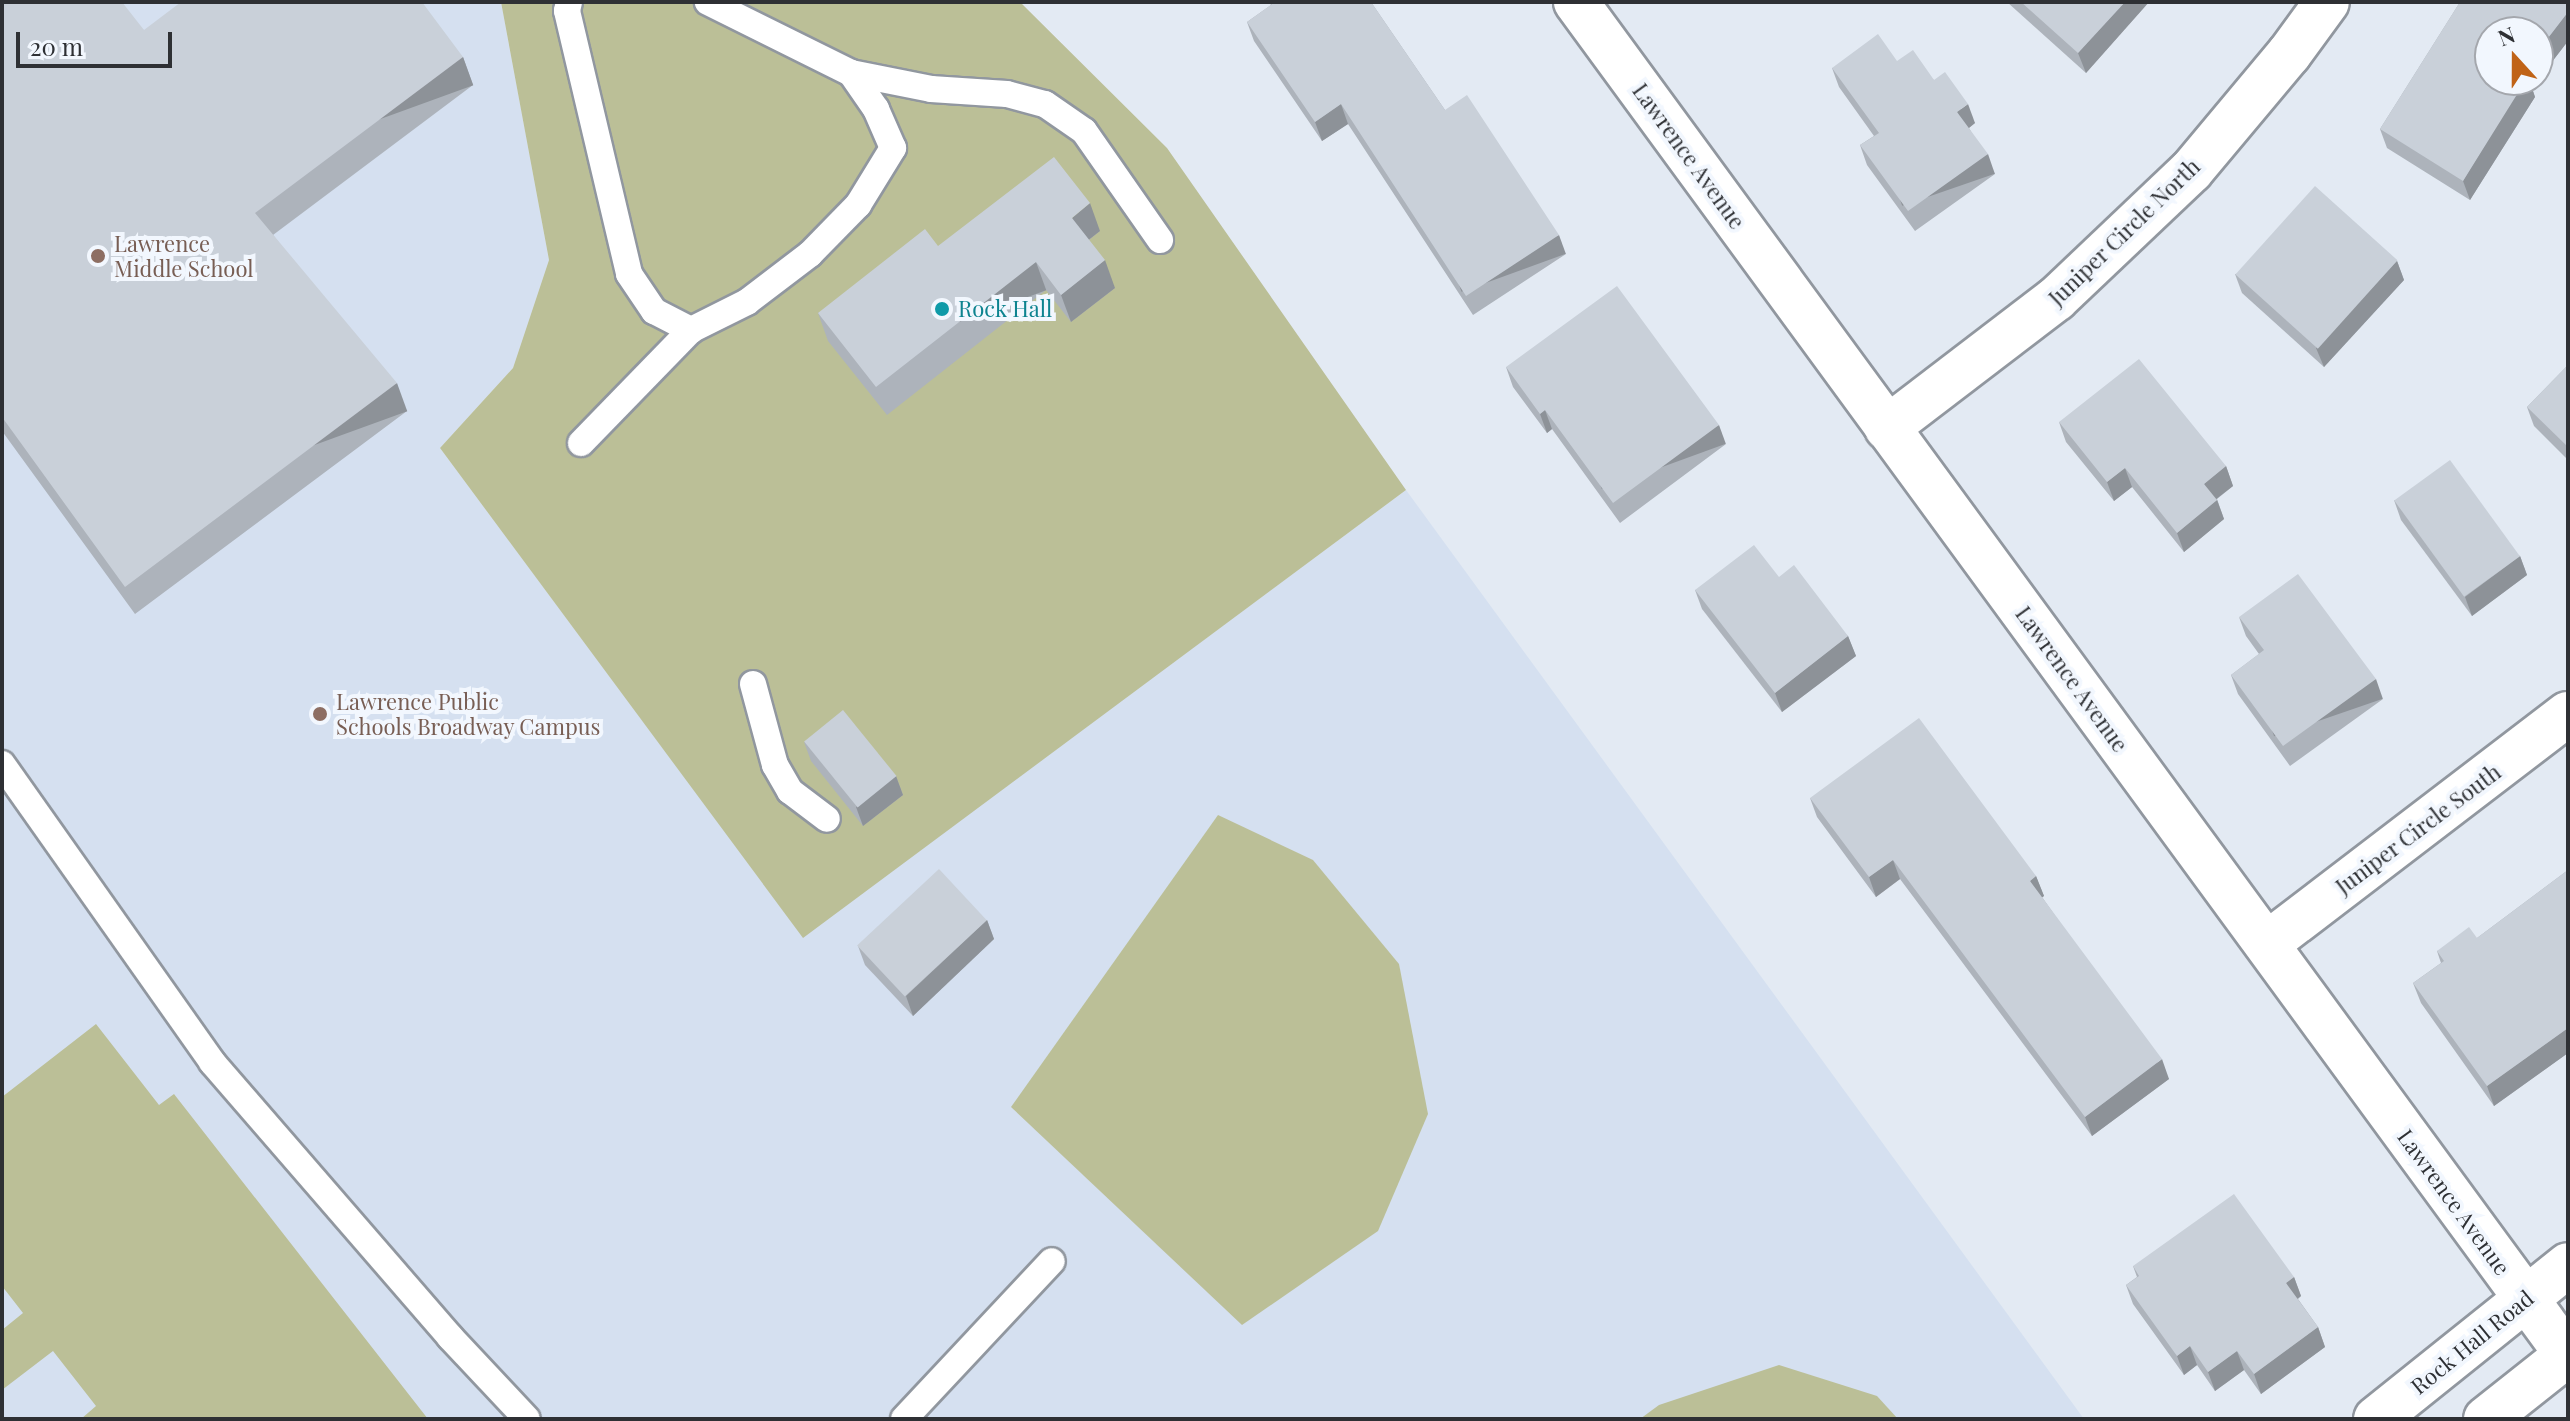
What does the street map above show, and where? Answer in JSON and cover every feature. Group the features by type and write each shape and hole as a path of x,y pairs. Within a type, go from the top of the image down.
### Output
{"street":[{"name":"Lawrence Avenue","path":"1576,2 2568,1355"},
{"name":"Juniper Circle North","path":"1887,428 2056,299 2191,171 2289,54 2327,2"},
{"name":"Juniper Circle South","path":"2268,943 2568,714"},
{"name":"Rock Hall Road","path":"2376,1419 2568,1265"},
{"path":"2486,1419 2568,1355"}],"lane":[{"path":"569,2 567,11 629,274 654,311 691,330"},
{"path":"708,2 851,73 931,89 1007,94 1045,104 1084,131 1160,240"},
{"path":"581,443 691,330 747,302 810,254 858,205 893,148 876,109 851,73"},
{"path":"753,684 775,765 790,791 827,819"},
{"path":"2,764 212,1062 450,1337 527,1419"},
{"path":"904,1419 1052,1261"}],"shaded area":[{"name":"Lawrence Public Schools Broadway Campus","path":"2,2 501,2 549,260 513,368 440,448 803,937 1406,490 2084,1419 2,1419"}],"green space":[{"path":"501,2 1020,2 1167,148 1406,490 803,938 440,448 513,368 549,260"},
{"path":"1218,815 1313,860 1399,964 1428,1114 1378,1231 1242,1325 1011,1107"},
{"path":"96,1024 159,1105 174,1094 428,1419 81,1419 96,1406 53,1351 2,1390 2,1330 23,1313 2,1286 2,1097"},
{"path":"1779,1365 1877,1396 1898,1419 1640,1419 1659,1405"}],"building":[{"path":"2,2 122,2 144,30 181,2 422,2 463,57 255,213 397,383 125,587 2,417"},
{"path":"1275,2 1371,2 1445,110 1467,95 1559,235 1466,296 1341,104 1315,122 1247,22"},
{"path":"2021,2 2125,2 2078,53"},
{"path":"2460,2 2568,2 2568,12 2554,30 2554,16 2474,16 2474,96 2516,96 2463,181 2380,129"},
{"path":"1878,34 1897,61 1913,50 1934,80 1945,72 1968,104 1957,112 1988,154 1908,211 1860,145 1879,133 1832,68"},
{"path":"1054,157 1090,203 1072,218 1105,260 1061,295 1036,262 876,387 818,313 925,229 938,246"},
{"path":"2315,186 2397,260 2318,349 2235,274"},
{"path":"1617,286 1719,425 1613,503 1545,410 1540,414 1506,367"},
{"path":"2139,359 2226,466 2204,484 2217,500 2177,533 2125,468 2107,482 2059,422"},
{"path":"2568,365 2568,447 2527,407"},
{"path":"2450,460 2520,556 2464,597 2394,501"},
{"path":"1754,545 1779,577 1794,565 1848,636 1775,693 1695,590"},
{"path":"2298,574 2376,679 2283,746 2231,675 2264,650 2239,617"},
{"path":"843,710 896,776 858,808 804,741"},
{"path":"1919,718 2036,876 2030,881 2162,1059 2085,1117 1893,860 1869,877 1810,798"},
{"path":"939,869 987,920 905,997 857,945"},
{"path":"2568,870 2568,1028 2487,1086 2413,983 2444,961 2437,951 2469,927 2477,938"},
{"path":"2234,1194 2294,1277 2286,1283 2318,1327 2254,1374 2237,1351 2208,1372 2190,1346 2177,1356 2126,1285 2139,1276 2133,1266"}],"place":[{"name":"Lawrence Middle School","path":"98,256"},
{"name":"Rock Hall","path":"942,309"},
{"name":"Lawrence Public Schools Broadway Campus","path":"320,714"}]}
